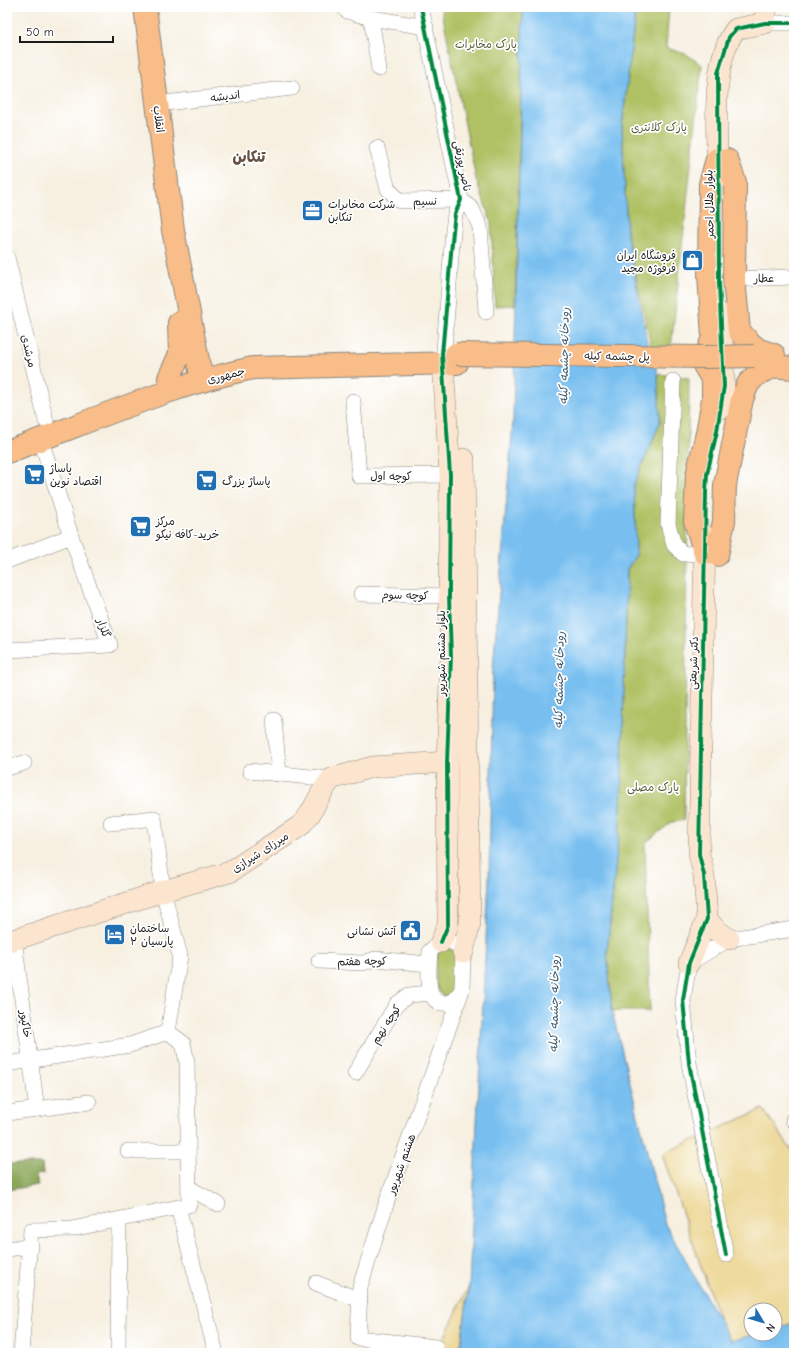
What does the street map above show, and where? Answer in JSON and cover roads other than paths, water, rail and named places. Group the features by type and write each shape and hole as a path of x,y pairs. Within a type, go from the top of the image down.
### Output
{"main road":[{"name":"انقلاب","path":"145,7 174,230 200,374"},
{"path":"711,554 695,521 697,475 707,433 713,398 713,380 751,361 759,350 739,331 734,279 735,182 722,160"},
{"path":"711,554 724,521 725,485 742,399 748,384 756,375 751,361 714,338 709,274 710,184 722,160"},
{"name":"انقلاب","path":"169,378 180,354 174,230"},
{"name":"جمهوری","path":"7,435 44,430 200,374 226,360 257,358 450,359"},
{"name":"پل چشمه کیله","path":"450,359 751,361"},
{"name":"جمهوری","path":"7,452 44,430 169,378 200,374"}],"street":[{"path":"344,7 347,11 371,18 426,26"},
{"name":"ناصر پورتقی","path":"421,7 461,200 454,214 452,231 450,359"},
{"path":"766,15 794,23"},
{"name":"بلوار هلال احمر","path":"751,361 731,317 725,282 718,73 729,37 736,29 766,15"},
{"path":"371,18 379,69"},
{"name":"اندیشه","path":"157,104 292,88"},
{"name":"نسیم","path":"377,148 388,189 400,201 461,200"},
{"path":"461,200 472,209 480,227 486,312"},
{"name":"مرشدی","path":"7,257 44,430"},
{"name":"عطار","path":"734,279 794,277"},
{"name":"بلوار هشتم شهریور","path":"450,359 470,923 463,952"},
{"name":"دکتر شریعتی","path":"689,963 707,919 704,875 712,856 708,717 711,554 716,476 733,390 751,361"},
{"path":"673,381 668,524 674,545 683,554 711,554"},
{"name":"کوچه اول","path":"353,401 359,476 454,463"},
{"name":"گلزار","path":"7,650 110,645 71,536 44,430"},
{"name":"بلوار هشتم شهریور","path":"441,942 448,925 448,762 452,656 449,596 454,463"},
{"path":"7,561 71,536"},
{"name":"کوچه سوم","path":"361,594 449,596"},
{"path":"274,720 279,774"},
{"path":"7,768 24,762"},
{"path":"250,771 331,779 372,767 448,762"},
{"name":"میرزای شیرازی","path":"11,941 162,891 230,872 293,830 310,814 331,779"},
{"path":"111,823 154,818 162,891 180,956 168,1032"},
{"path":"707,919 716,930 729,939"},
{"path":"726,1255 689,1063 683,1000 689,963 729,939 794,929"},
{"name":"خاکپور","path":"11,941 30,1060 36,1109"},
{"path":"461,993 455,1000 447,1002 436,999 430,993 430,951 436,944 441,942 454,942 463,952"},
{"name":"هشتم شهریور","path":"436,1347 358,1338 360,1287 387,1201 461,993 463,952"},
{"name":"کوچه هفتم","path":"318,961 363,963 375,959 430,964"},
{"name":"کوچه نهم","path":"355,1073 397,1004 409,995 430,993"},
{"path":"7,1064 130,1046 168,1032"},
{"path":"21,1353 31,1246 31,1230 72,1229 189,1205 187,1062 183,1043 168,1032"},
{"path":"7,1113 89,1102"},
{"path":"128,1151 188,1151"},
{"path":"189,1188 218,1204"},
{"path":"178,1207 216,1353"},
{"path":"118,1353 119,1220"},
{"path":"7,1249 31,1246"},
{"path":"316,1283 360,1300"}],"water":[{"name":"رودخانه چشمه کیله","path":"523,7 636,7 622,127 627,235 647,342 658,374 660,423 634,484 636,555 627,569 621,811 607,952 612,1011 665,1224 731,1341 743,1338 743,1342 783,1342 783,1326 794,1323 794,1353 460,1353 469,1286 489,878 493,669 513,421"}],"place":[{"name":"شرکت مخابرات تنکابن","path":"312,210"},
{"name":"فروشگاه ایران فرفوژه مجید","path":"692,261"},
{"name":"پاساژ اقتصاد نوین","path":"35,474"},
{"name":"پاساژ بزرگ","path":"206,481"},
{"name":"مرکز خرید-کافه نیکو","path":"141,527"},
{"name":"آتش نشانی","path":"411,931"},
{"name":"ساختمان پارسیان ۲","path":"115,934"}],"district":[{"name":"تنکابن","path":"249,157"}],"park label":[{"name":"پارک مخابرات","path":"486,44"},
{"name":"پارک کلانتری","path":"659,127"},
{"name":"پارک مصلی","path":"653,787"}]}
